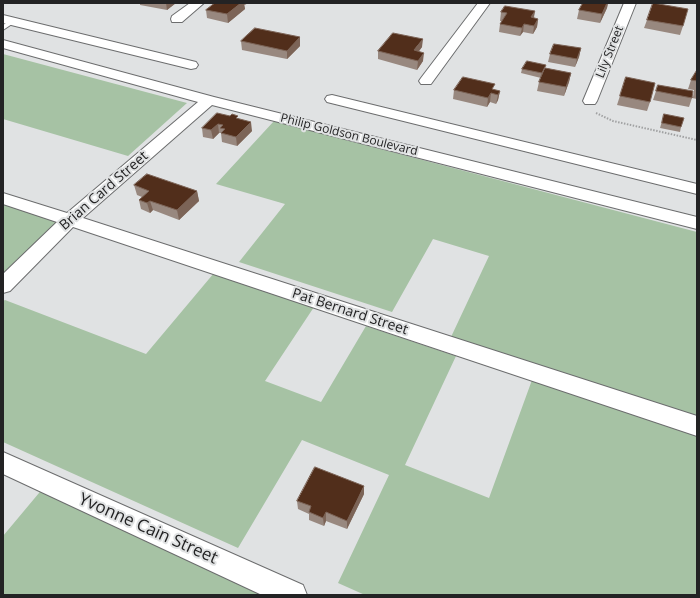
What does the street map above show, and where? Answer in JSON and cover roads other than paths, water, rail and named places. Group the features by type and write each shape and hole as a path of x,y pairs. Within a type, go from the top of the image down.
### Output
{"street":[{"path":"177,19 198,3"},
{"path":"426,80 484,3"},
{"name":"Lily Street","path":"590,101 630,3"},
{"path":"6,23 191,65"},
{"name":"Philip Goldson Boulevard","path":"3,44 209,100 697,223"},
{"path":"332,99 697,189"},
{"name":"Brian Card Street","path":"3,286 70,220 209,100"},
{"name":"Pat Bernard Street","path":"3,198 697,426"},
{"name":"Yvonne Cain Street","path":"3,463 293,595"}]}
